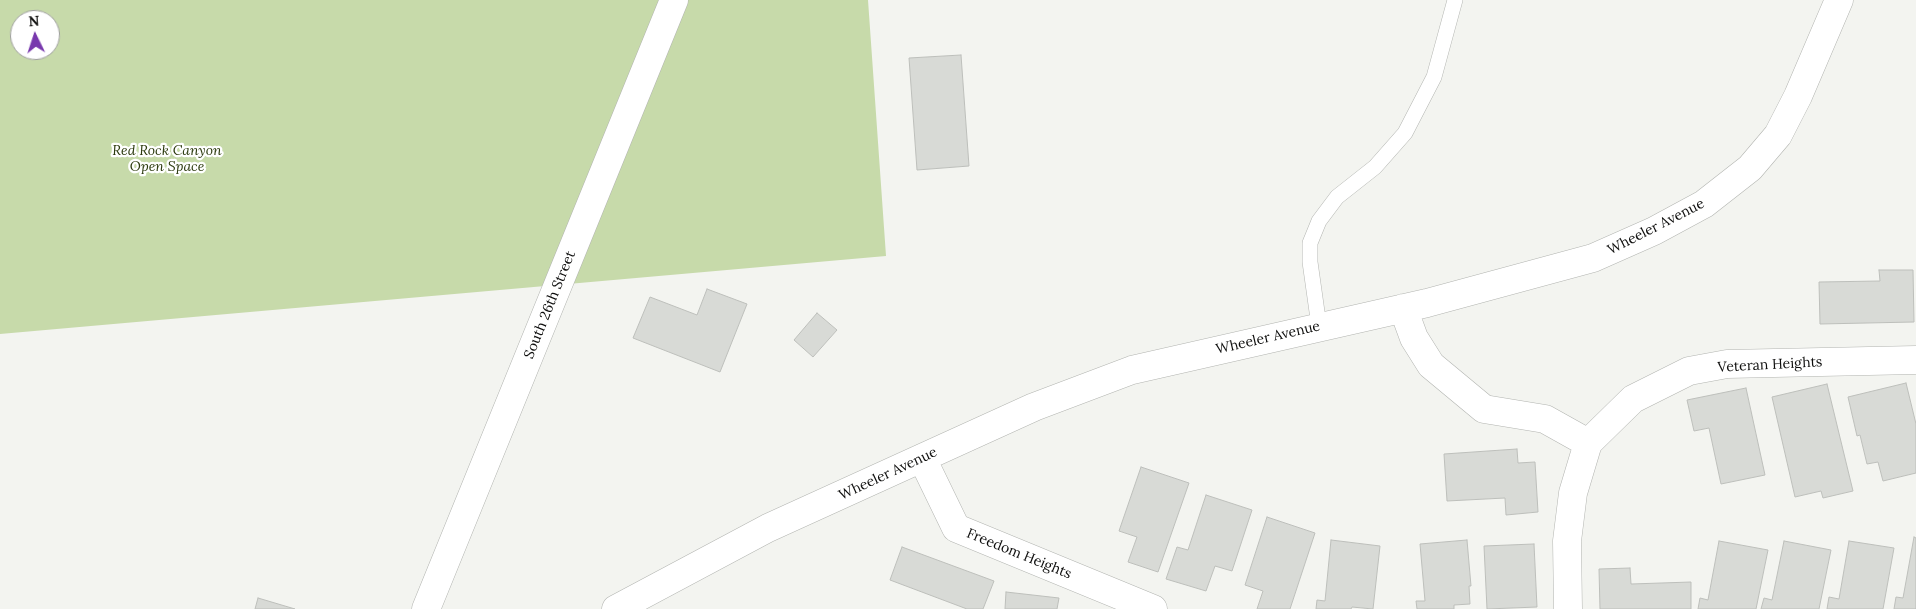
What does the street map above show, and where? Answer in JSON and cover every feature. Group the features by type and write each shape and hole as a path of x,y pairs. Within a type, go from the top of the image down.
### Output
{"street":[{"name":"South 26th Street","path":"426,609 674,0"},
{"name":"Wheeler Avenue","path":"616,609 768,528 1034,407 1132,370 1403,308 1593,258 1654,231 1704,204 1750,168 1778,135 1798,96 1839,0"},
{"path":"1403,308 1414,338 1431,365 1484,409 1545,419 1588,443"},
{"name":"Veteran Heights","path":"1568,609 1567,541 1573,493 1588,443 1633,399 1689,371 1727,364 1916,360"},
{"name":"Freedom Heights","path":"922,458 956,528 1153,609"}],"lane":[{"path":"1319,326 1310,262 1310,243 1319,221 1337,197 1375,167 1405,133 1434,77 1455,0"}],"green space":[{"name":"Red Rock Canyon Open Space","path":"0,0 868,0 886,256 0,334"}],"building":[{"path":"961,55 969,166 917,170 909,58"},
{"path":"1879,270 1913,270 1914,322 1820,324 1819,282 1880,281"},
{"path":"707,289 747,304 720,372 633,338 650,297 697,315"},
{"path":"817,313 837,330 813,357 794,340"},
{"path":"1906,383 1916,424 1916,473 1883,481 1878,462 1867,464 1860,435 1857,436 1848,397"},
{"path":"1827,384 1853,491 1823,498 1821,491 1795,497 1772,397"},
{"path":"1746,388 1765,475 1721,484 1709,428 1694,431 1687,400"},
{"path":"1517,449 1518,463 1535,462 1538,512 1506,515 1505,498 1447,501 1444,454"},
{"path":"1141,467 1189,483 1158,572 1128,562 1137,537 1119,531"},
{"path":"1206,495 1252,510 1232,571 1215,566 1206,591 1166,579 1177,547 1188,550"},
{"path":"1267,517 1315,533 1290,609 1257,609 1263,591 1245,585"},
{"path":"1914,537 1916,538 1916,609 1894,609 1896,597 1903,598"},
{"path":"1331,540 1380,546 1373,609 1352,607 1351,609 1316,609 1317,600 1325,601"},
{"path":"1467,540 1471,586 1469,586 1470,604 1454,605 1454,609 1417,609 1416,601 1425,601 1420,544"},
{"path":"1719,541 1768,550 1756,609 1698,609 1700,598 1708,600"},
{"path":"1784,541 1831,550 1819,609 1761,609 1764,598 1772,600"},
{"path":"1849,541 1894,548 1883,609 1827,609 1829,597 1839,599"},
{"path":"1534,544 1537,607 1487,609 1484,546"},
{"path":"902,547 994,581 983,609 967,609 890,580"},
{"path":"1630,568 1631,584 1691,582 1691,609 1600,609 1599,569"},
{"path":"1006,592 1059,598 1057,609 1005,609"},
{"path":"258,598 295,609 255,609"}]}
